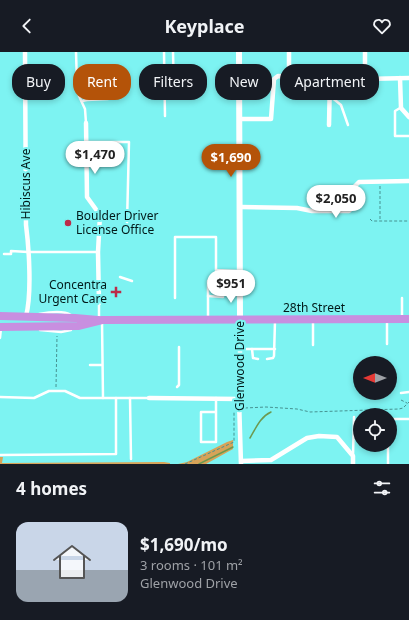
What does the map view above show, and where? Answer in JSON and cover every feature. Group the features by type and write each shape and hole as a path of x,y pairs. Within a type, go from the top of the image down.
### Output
{"highway":[{"name":"28th Street","path":"0,316 101,320 405,319"},
{"name":"28th Street","path":"0,327 78,326 101,320"}],"street":[{"name":"Hibiscus Ave","path":"26,52 26,225 28,252 28,317"},
{"name":"Glenwood Drive","path":"239,52 239,408 241,462"},
{"path":"289,52 289,64"},
{"path":"365,52 365,64"},
{"path":"240,119 271,119 274,79 280,76"},
{"path":"400,78 401,108 409,117"},
{"path":"379,79 409,78"},
{"path":"329,125 330,100"},
{"path":"86,123 87,197 100,215 98,252 99,303"},
{"path":"240,207 297,208 312,211 349,211 353,207 355,184 359,182 409,181"},
{"path":"149,398 239,398"},
{"path":"241,462 271,462 307,438 319,436 336,438 353,456 353,464"}],"lane":[{"path":"76,52 77,83 85,109 86,123"},
{"path":"164,52 165,116"},
{"path":"173,52 173,64"},
{"path":"82,101 87,100"},
{"path":"335,100 341,105 348,125"},
{"path":"401,108 395,111 395,136 409,136"},
{"path":"87,142 128,142 127,223"},
{"path":"175,298 175,237 216,237 216,270 240,271"},
{"path":"4,254 11,254 11,251 98,252"},
{"path":"208,296 223,296 223,270"},
{"path":"120,278 132,281"},
{"path":"208,281 208,320"},
{"path":"402,298 405,319"},
{"path":"99,303 101,320 103,398"},
{"path":"387,319 387,344"},
{"path":"267,360 274,357 275,320"},
{"path":"313,320 314,345"},
{"path":"0,327 0,338"},
{"path":"177,387 179,386 179,347"},
{"path":"240,348 274,348"},
{"path":"252,348 253,358 258,359"},
{"path":"90,365 102,365"},
{"path":"0,397 34,398 49,391 65,391 80,398 149,398"},
{"path":"401,393 409,392"},
{"path":"0,455 116,454 116,398"},
{"path":"130,398 130,459"},
{"path":"216,398 216,412 216,442 201,442 201,412 216,412"},
{"path":"397,420 409,419"},
{"path":"353,452 353,456"},
{"path":"388,452 388,464"}],"path":[{"path":"380,182 380,221"},
{"path":"370,220 409,221"},
{"path":"56,391 57,335"},
{"path":"185,464 234,442 234,408 266,407 297,409 310,412 353,412 398,409 402,408 408,403 401,400"}],"shaded area":[{"path":"233,440 233,449 206,464 178,464 187,462"},
{"path":"0,457 3,457 2,463 164,462 170,464 0,464"}],"waterway":[{"path":"250,438 261,420 271,412"},
{"path":"199,464 233,447"}],"place":[{"name":"Boulder Driver License Office","path":"68,223"},
{"name":"Concentra Urgent Care","path":"116,292"}]}
